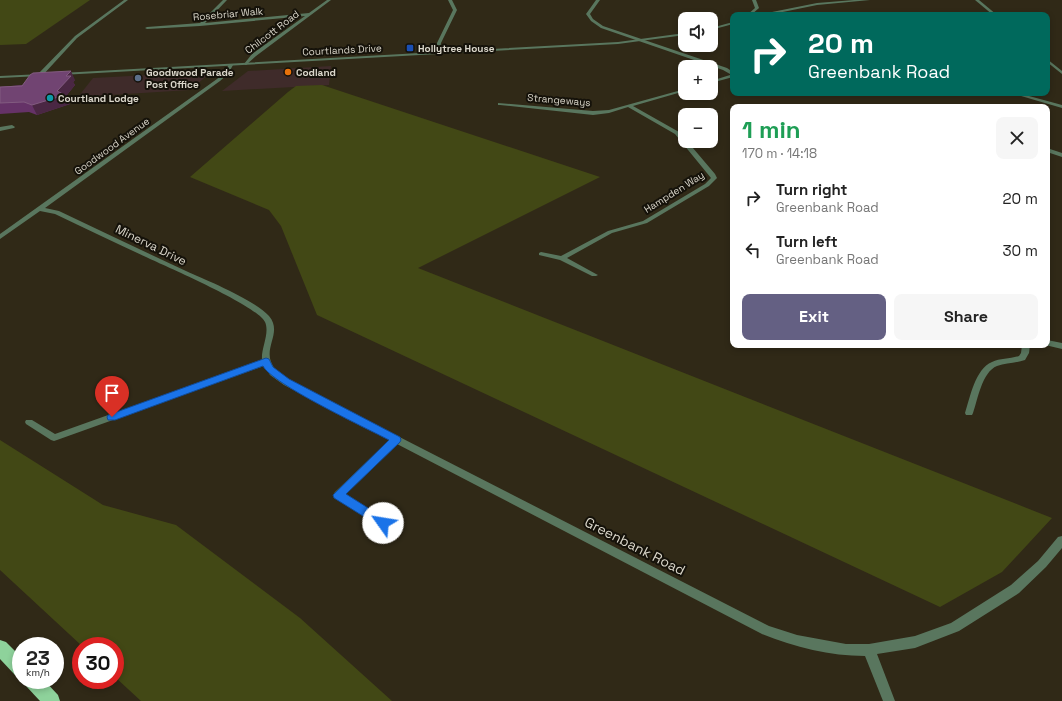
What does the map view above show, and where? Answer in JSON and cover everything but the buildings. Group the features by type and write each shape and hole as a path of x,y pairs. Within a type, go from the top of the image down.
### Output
{"highway":[{"path":"0,648 12,660"},
{"path":"41,689 52,701"}],"street":[{"path":"40,75 76,37 126,0"},
{"path":"200,25 225,0"},
{"name":"Chilcott Road","path":"246,64 254,55 329,0"},
{"path":"437,54 438,45 450,25 455,10 450,0"},
{"path":"598,0 588,14 591,19 607,29 699,60"},
{"path":"753,12 757,8 754,0"},
{"path":"777,12 817,4 868,0"},
{"path":"977,0 991,12"},
{"name":"Rosebriar Walk","path":"147,28 200,25 311,14"},
{"path":"718,27 730,24"},
{"name":"Courtlands Drive","path":"55,74 618,43 678,35"},
{"path":"1050,63 1062,73"},
{"name":"Goodwood Avenue","path":"0,238 208,88 226,73 231,65"},
{"path":"718,66 730,72"},
{"path":"0,77 48,74"},
{"path":"718,80 730,77"},
{"name":"Strangeways","path":"500,104 593,113 630,106 678,92"},
{"path":"1024,96 1062,107"},
{"name":"Hampden Way","path":"562,258 610,232 644,222 707,185 714,178 677,133 630,106"},
{"path":"0,130 12,127"},
{"path":"1050,151 1062,155"},
{"name":"Minerva Drive","path":"40,209 58,212 212,286 250,306 266,318 270,323 271,328 266,346 266,362"},
{"path":"541,254 562,258 594,275"},
{"path":"1050,344 1062,346"},
{"path":"969,413 982,374 987,368 994,364 1022,358 1026,353 1026,348"},
{"path":"29,422 54,438 266,362"},
{"name":"Greenbank Road","path":"266,362 269,369 285,382 766,630 797,641 846,650 869,650 915,642 955,627 1015,589 1042,564 1062,540"},
{"path":"394,530 338,495 396,440"},
{"path":"869,650 889,701"}],"shaded area":[{"path":"331,66 329,85 222,91 248,71"},
{"path":"205,72 209,74 190,90 78,97 93,78"}],"green space":[{"path":"0,0 90,0 26,44 0,45"},
{"path":"322,85 600,177 418,268 1052,518 1002,572 940,607 317,315 281,226 269,210 190,177 296,86"},
{"path":"0,440 103,505 176,525 300,618 392,701 141,701 124,685 124,637 72,637 0,570"}],"place":[{"name":"Hollytree House","path":"410,48"},
{"name":"Codland","path":"288,72"},
{"name":"Goodwood Parade Post Office","path":"138,78"},
{"name":"Courtland Lodge","path":"50,98"}],"route":[{"path":"112,417 266,362 269,369 285,382 396,440 338,495 383,523"}]}
